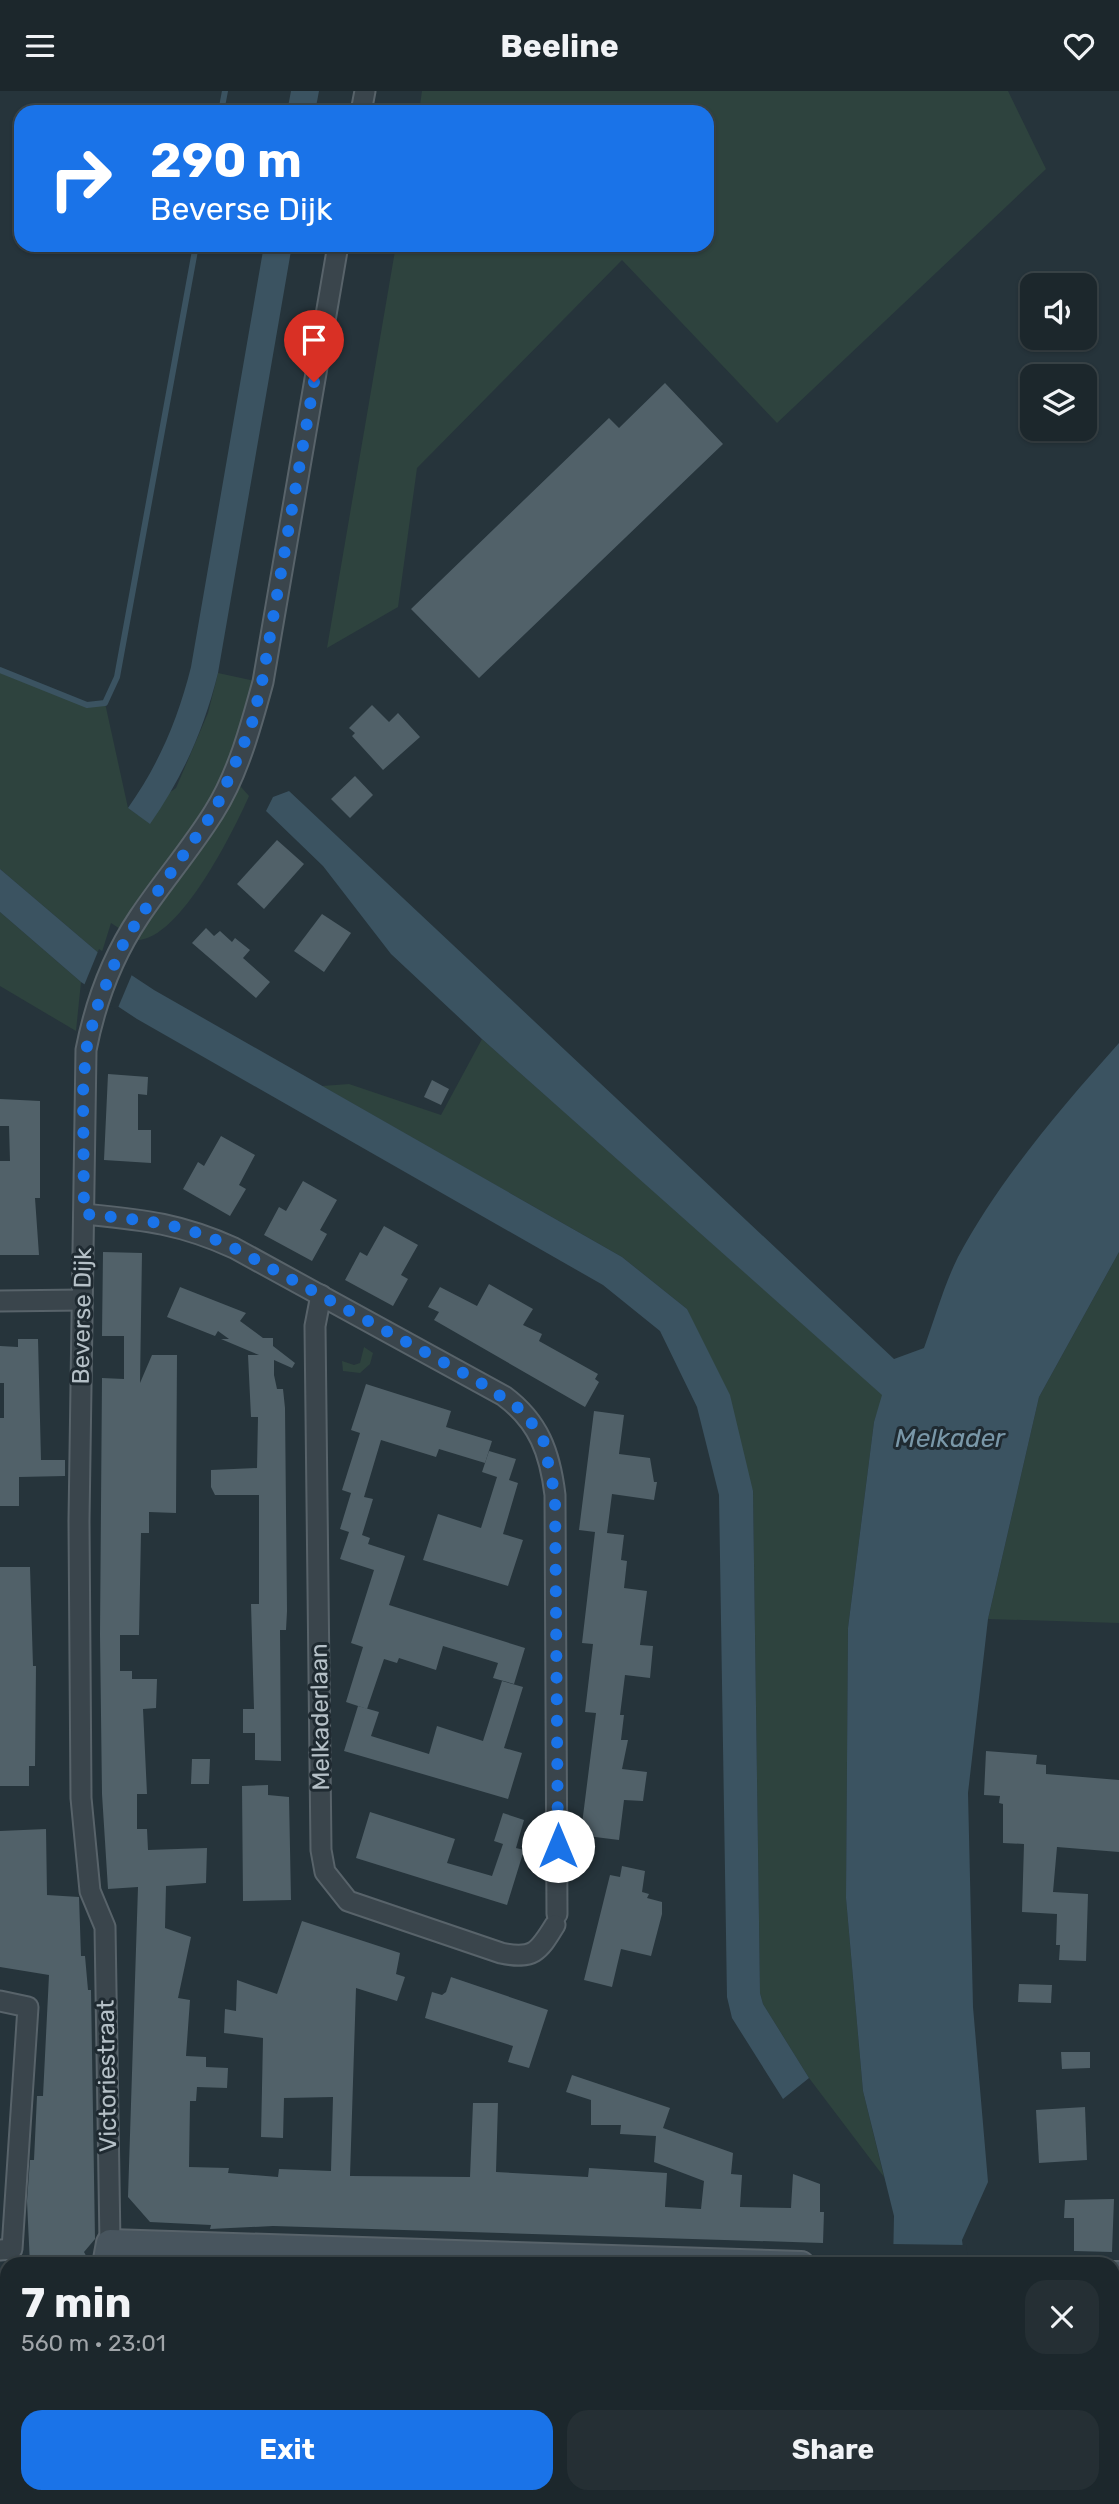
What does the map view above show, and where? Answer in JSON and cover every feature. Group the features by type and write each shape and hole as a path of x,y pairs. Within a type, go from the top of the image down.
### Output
{"main road":[{"path":"108,2254 297,2257"}],"street":[{"name":"Beverse Dijk","path":"90,1891 81,1798 79,1521 84,1214 83,1092 86,1050 97,1007 121,948 215,810 251,727 262,682 337,252"},
{"name":"Melkaderlaan","path":"84,1214 152,1220 196,1230 321,1295 504,1396 523,1411 543,1439 555,1495 556,1920 540,1949 531,1954 517,1956 501,1953 348,1901 326,1872 321,1850 315,1326 321,1295"},
{"path":"0,1301 82,1300"},
{"name":"Victoriestraat","path":"90,1891 105,1927 108,2254"},
{"path":"0,2001 28,2007 12,2249 0,2250"}],"green space":[{"path":"422,91 1008,91 1046,169 777,423 622,260 417,468 398,607 327,648 395,252 714,252 714,105 420,105"},
{"path":"0,670 86,705 105,703 128,808 138,815 176,788 208,713 218,673 255,681 226,770 249,796 204,881 171,922 154,935 137,940 111,923 101,955 0,869"},
{"path":"0,912 81,982 76,1031 0,986"},
{"path":"482,1039 883,1395 874,1422 848,1628 846,1898 863,2091 884,2177 809,2078 763,2004 760,1993 753,1491 687,1309 622,1257 322,1086 349,1084 441,1115"},
{"path":"1119,1252 1119,1623 988,1619 1039,1397"},
{"path":"364,1347 373,1353 370,1364 360,1373 343,1371 342,1361 354,1365 360,1363"}],"water":[{"path":"291,91 319,91 316,105 288,105"},
{"path":"263,252 291,252 218,673 191,752 173,788 150,824 128,808 166,741 191,667"},
{"name":"Melkader","path":"289,791 894,1359 924,1348 953,1268 975,1228 1032,1145 1119,1043 1119,1252 1039,1397 988,1619 968,1793 973,2007 988,2182 962,2240 964,2257 893,2257 894,2216 863,2091 846,1898 848,1628 874,1422 882,1395 482,1039 391,954 323,866 266,811 273,797"},
{"path":"0,869 101,955 154,990 622,1257 687,1309 730,1395 753,1491 760,1993 763,2004 809,2078 783,2099 732,2018 727,1997 719,1495 697,1407 660,1331 603,1285 137,1019 81,982 0,912"}],"pier":[{"path":"99,949 133,972 117,1010 83,988"},
{"path":"890,2244 966,2245 968,2257 890,2257"}],"building":[{"path":"665,383 723,444 479,678 411,609 609,418 619,428"},
{"path":"372,705 389,722 398,713 420,737 383,770 352,736 355,733 349,728"},
{"path":"355,776 373,795 350,818 331,799"},
{"path":"277,840 304,864 264,909 237,884"},
{"path":"322,914 351,933 324,972 294,951"},
{"path":"206,928 214,936 220,931 232,942 235,938 250,950 243,958 270,982 256,998 192,943"},
{"path":"108,1074 148,1077 147,1095 138,1094 138,1130 151,1130 151,1163 104,1160"},
{"path":"432,1080 449,1089 441,1105 424,1097"},
{"path":"0,1099 40,1101 40,1198 35,1198 39,1255 0,1255 0,1161 10,1161 9,1126 0,1126"},
{"path":"221,1136 255,1155 239,1185 246,1189 230,1216 183,1189 198,1162 204,1166"},
{"path":"303,1181 337,1200 320,1230 327,1234 312,1261 264,1235 279,1207 286,1211"},
{"path":"384,1226 418,1245 401,1275 408,1279 393,1306 345,1280 360,1252 367,1256"},
{"path":"103,1252 142,1253 140,1383 152,1355 177,1355 176,1513 149,1512 149,1533 141,1533 139,1635 120,1635 120,1671 132,1671 132,1679 157,1679 156,1708 143,1709 147,1794 137,1794 137,1829 147,1829 148,1850 207,1848 206,1883 166,1886 165,1928 191,1937 178,1998 190,2000 186,2056 206,2057 206,2067 228,2068 227,2088 197,2087 196,2101 190,2101 189,2167 229,2168 228,2173 278,2177 279,2169 331,2171 333,2097 284,2098 283,2138 261,2137 263,2038 224,2033 225,2009 236,2011 237,1980 277,1994 302,1921 400,1953 396,1974 405,1977 397,2001 356,1988 350,2176 470,2177 473,2103 498,2103 496,2172 588,2177 589,2168 667,2173 665,2207 701,2209 704,2181 654,2162 656,2136 620,2134 621,2125 591,2125 591,2100 566,2092 572,2075 670,2108 663,2128 733,2153 731,2174 742,2175 740,2207 791,2208 793,2174 820,2184 820,2212 824,2212 823,2243 273,2226 210,2229 211,2225 150,2222 128,2197 138,1887 108,1889 102,1794 100,1635 102,1378 124,1379 124,1336 102,1336"},
{"path":"489,1284 533,1309 523,1325 542,1334 539,1341 598,1374 595,1379 599,1382 585,1407 434,1320 439,1312 428,1307 440,1287 477,1306"},
{"path":"180,1287 246,1313 240,1321 263,1338 273,1338 273,1346 295,1363 292,1368 274,1360 277,1389 283,1389 285,1408 287,1611 286,1630 280,1630 281,1761 255,1760 255,1733 243,1733 243,1709 254,1709 251,1604 259,1604 259,1495 215,1495 211,1487 211,1470 257,1468 258,1417 251,1417 248,1355 259,1355 221,1339 229,1339 218,1331 215,1336 167,1317"},
{"path":"18,1339 38,1339 41,1460 65,1460 65,1476 19,1477 19,1506 0,1506 0,1418 4,1418 4,1383 0,1383 0,1346 18,1347"},
{"path":"366,1384 451,1411 446,1427 492,1441 485,1463 439,1449 436,1457 381,1440 364,1497 373,1499 362,1535 370,1538 368,1544 405,1556 389,1605 525,1648 514,1684 493,1678 498,1663 443,1646 436,1670 399,1658 397,1663 384,1659 367,1709 346,1702 363,1647 351,1643 374,1570 340,1559 349,1532 340,1529 351,1493 342,1490 360,1433 351,1430"},
{"path":"594,1411 624,1415 619,1454 650,1458 654,1482 657,1482 654,1500 612,1494 607,1533 624,1535 621,1560 627,1561 624,1588 647,1591 640,1645 653,1646 650,1678 625,1675 620,1715 624,1715 621,1740 628,1740 622,1769 647,1772 643,1801 624,1800 619,1840 587,1836 588,1825 582,1824 596,1713 585,1712 593,1644 582,1643 595,1532 579,1530"},
{"path":"489,1451 516,1459 509,1480 518,1483 503,1534 523,1540 508,1586 423,1560 438,1514 481,1528 497,1477 482,1472"},
{"path":"0,1567 30,1567 33,1666 36,1666 35,1766 29,1766 29,1786 0,1786"},
{"path":"502,1681 523,1687 504,1748 522,1753 508,1799 344,1751 358,1706 379,1712 371,1736 429,1754 437,1726 483,1741"},
{"path":"986,1751 1037,1755 1036,1764 1046,1765 1046,1774 1119,1780 1119,1852 1057,1847 1053,1892 1088,1894 1086,1961 1059,1960 1060,1945 1056,1945 1057,1914 1022,1912 1024,1844 1003,1843 1003,1804 999,1803 1000,1796 984,1795"},
{"path":"192,1759 210,1759 209,1784 191,1784"},
{"path":"268,1785 268,1795 289,1797 291,1900 243,1901 242,1786"},
{"path":"370,1812 455,1839 447,1863 492,1876 503,1844 494,1841 503,1813 524,1820 516,1848 524,1850 507,1905 356,1858"},
{"path":"46,1829 47,1895 79,1897 81,1956 85,1956 88,1990 91,1990 95,2239 84,2252 87,2257 30,2257 27,2201 30,2160 34,2160 37,2096 43,2096 49,1975 0,1967 0,1831"},
{"path":"622,1866 645,1871 642,1892 649,1894 647,1898 662,1902 662,1914 651,1956 621,1949 612,1987 584,1980 610,1875 620,1877"},
{"path":"451,1977 548,2010 529,2068 508,2062 513,2046 425,2018 432,1992 442,1995 446,1992"},
{"path":"1019,1984 1052,1985 1051,2003 1018,2002"},
{"path":"1061,2052 1090,2052 1090,2068 1062,2069"},
{"path":"1085,2107 1087,2160 1039,2163 1036,2110"},
{"path":"1114,2199 1112,2252 1074,2251 1074,2218 1064,2218 1065,2200"}],"waterway":[{"path":"222,105 225,91"},
{"path":"0,670 87,705 105,703 117,677 195,252"}],"route":[{"path":"314,382 262,682 251,727 215,810 121,948 91,1027 86,1050 83,1092 84,1214 152,1220 196,1230 478,1381 523,1411 543,1439 555,1495 558,1846"}]}
